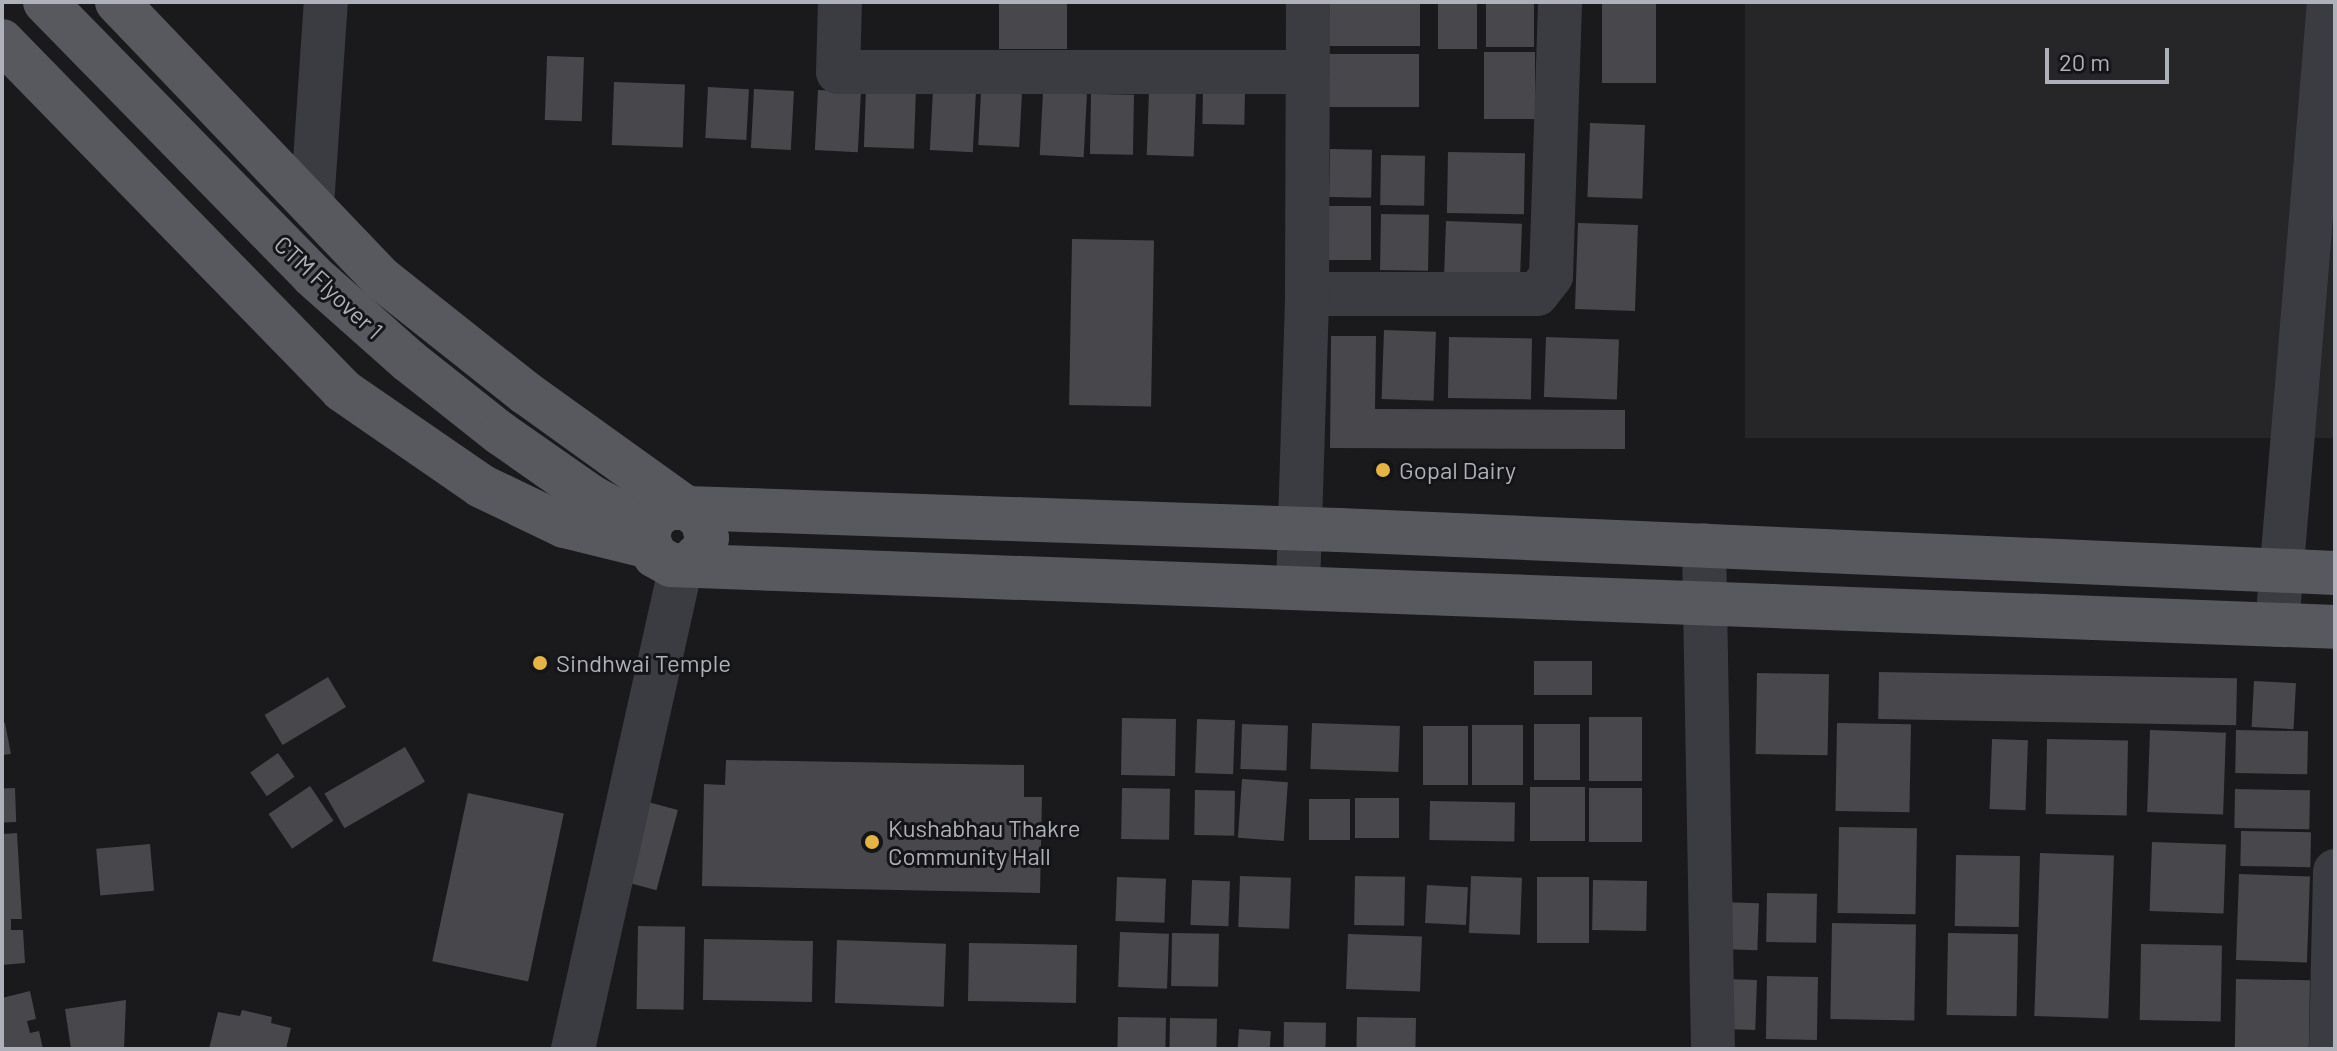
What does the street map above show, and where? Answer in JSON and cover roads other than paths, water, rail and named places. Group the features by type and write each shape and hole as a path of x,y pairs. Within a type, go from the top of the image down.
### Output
{"main road":[{"name":"CTM Flyover 1","path":"45,2 312,275 409,361 500,433 667,551"},
{"path":"117,2 382,279 526,393 686,508"},
{"path":"2,41 342,390 481,486 564,526 667,551 894,571 2335,627"},
{"path":"667,551 658,513 667,508 686,508 1298,528 2335,573"},
{"path":"893,516 894,571"}],"street":[{"path":"312,205 326,2"},
{"path":"840,2 838,72 1308,72"},
{"path":"1298,587 1307,294 1308,2"},
{"path":"1307,294 1537,294 1551,276 1560,2"},
{"path":"2277,625 2329,2"},
{"path":"1704,545 1713,1049"},
{"path":"573,1049 667,551"},
{"path":"2331,1049 2335,871"}],"place":[{"name":"Gopal Dairy","path":"1383,470"},
{"name":"Sindhwai Temple","path":"540,663"},
{"name":"Kushabhau Thakre Community Hall","path":"872,842"}]}
